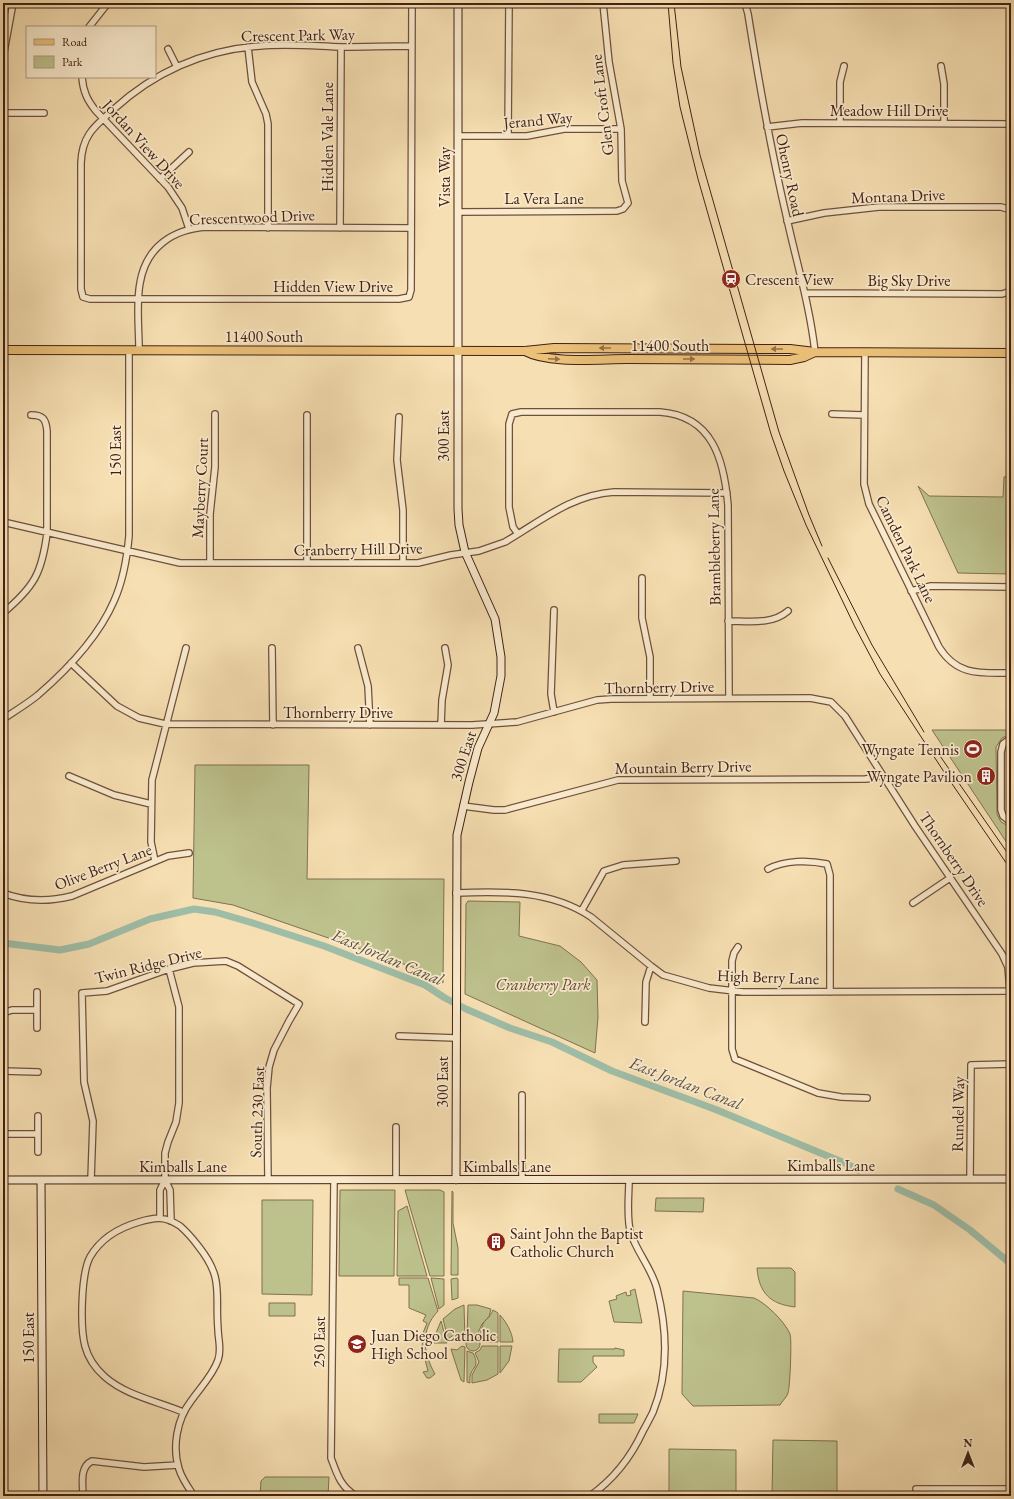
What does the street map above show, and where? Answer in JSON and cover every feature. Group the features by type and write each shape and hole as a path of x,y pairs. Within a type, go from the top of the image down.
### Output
{"main road":[{"name":"11400 South","path":"3,350 525,351 554,348 790,349 815,352 1011,353"}],"street":[{"path":"13,3 4,52 3,113 44,113"},
{"path":"90,26 108,3"},
{"name":"Hidden View Drive","path":"84,297 90,299 404,299 409,297 411,290 412,3"},
{"name":"Vista Way","path":"457,351 458,3"},
{"path":"508,136 509,3"},
{"name":"Glen Croft Lane","path":"603,3 609,62 621,129 622,175 628,203"},
{"name":"Ohenry Road","path":"745,3 766,127 787,221 806,293 813,329 815,352"},
{"name":"Crescent Park Way","path":"84,297 81,289 81,154 86,138 91,130 136,91 177,67 219,52 248,47 282,45 412,46"},
{"name":"Hidden Vale Lane","path":"340,228 341,46"},
{"path":"248,47 252,82 266,114 268,124 268,228"},
{"path":"168,49 177,67"},
{"path":"840,123 840,82 844,66"},
{"path":"941,66 944,84 944,123"},
{"name":"Jordan View Drive","path":"82,78 85,94 96,111 176,197 182,208 189,229"},
{"name":"Meadow Hill Drive","path":"766,127 790,123 1011,124"},
{"name":"Jerand Way","path":"458,136 534,136 564,130 621,129"},
{"path":"160,179 189,152"},
{"name":"La Vera Lane","path":"458,212 616,211 623,208 628,203"},
{"name":"Montana Drive","path":"787,221 824,213 879,207 1001,207 1011,210"},
{"name":"Crescentwood Drive","path":"139,350 139,299 142,275 149,258 168,238 189,229 207,227 411,228"},
{"name":"Big Sky Drive","path":"806,293 1002,294 1011,291"},
{"name":"150 East","path":"127,551 129,536 129,350"},
{"name":"300 East","path":"456,1180 457,835 478,748 494,713 501,676 501,657 495,619 466,552 459,525 457,351"},
{"name":"Camden Park Lane","path":"865,352 864,484 866,498 939,647 948,659 960,668 974,672 1011,674"},
{"name":"Brambleberry Lane","path":"518,534 513,527 509,507 509,424 512,414 521,412 660,412 682,416 697,425 712,442 718,452 724,471 727,493 729,698"},
{"path":"3,613 22,597 36,577 46,545 47,425 43,417 31,414"},
{"name":"Mayberry Court","path":"210,564 210,514 215,467 215,414"},
{"path":"307,414 307,564"},
{"path":"832,414 864,415"},
{"path":"399,417 397,460 404,514 403,564"},
{"name":"Cranberry Hill Drive","path":"3,522 174,563 403,564 418,563 497,546 570,503 596,494 614,492 727,493"},
{"path":"3,719 37,696 71,663 91,640 109,614 120,587 127,551"},
{"path":"642,578 642,618 650,657 650,698"},
{"path":"911,591 931,586 1011,587"},
{"path":"554,610 552,694 554,712"},
{"path":"728,621 775,620 788,611"},
{"path":"155,861 151,842 152,780 165,724 186,648"},
{"path":"272,648 273,725"},
{"path":"358,648 368,686 370,725"},
{"path":"441,725 442,700 448,664 445,648"},
{"name":"Thornberry Drive","path":"71,663 117,706 139,718 165,724 489,724 517,722 604,699 810,698 831,702 845,716 1005,960 1010,976 1010,991"},
{"path":"1011,738 1006,741 1001,752 1001,807 1003,816 1011,822"},
{"name":"Mountain Berry Drive","path":"463,806 505,810 618,780 866,779 875,778 882,774"},
{"path":"69,776 114,795 151,804"},
{"name":"Olive Berry Lane","path":"3,893 12,897 37,901 60,899 72,896 174,854 189,853"},
{"path":"582,910 604,871 623,865 676,861"},
{"path":"768,869 777,864 786,862 816,862 827,864 830,875 830,992"},
{"path":"913,903 950,878"},
{"name":"High Berry Lane","path":"456,893 510,893 538,895 565,903 582,910 663,974 710,988 732,991 830,992 1010,991"},
{"path":"738,947 732,960 732,1052 735,1059 792,1083 828,1096 867,1098"},
{"name":"Twin Ridge Drive","path":"91,1180 93,1121 84,1082 82,993 107,991 169,969 193,963 226,961 238,966 299,1004"},
{"path":"645,1022 646,982 651,966"},
{"path":"166,1219 160,1190 165,1180 165,1153 176,1122 179,1103 178,1007 169,969"},
{"path":"37,1028 38,992"},
{"name":"South 230 East","path":"268,1180 267,1088 269,1067 274,1050 299,1004"},
{"path":"3,1013 12,1010 37,1010"},
{"path":"399,1036 456,1038"},
{"name":"Rundel Way","path":"970,1179 971,1064 1011,1064"},
{"path":"3,1071 38,1072"},
{"path":"522,1095 522,1180"},
{"path":"38,1116 38,1152"},
{"path":"396,1127 396,1180"},
{"path":"3,1134 38,1134"},
{"name":"Kimballs Lane","path":"3,1180 1011,1179"},
{"name":"150 East","path":"41,1180 43,1496"},
{"path":"165,1180 170,1190 166,1219"},
{"name":"250 East","path":"334,1180 331,1458 335,1472 342,1483 356,1496"},
{"path":"590,1496 601,1489 621,1468 637,1444 653,1412 663,1370 665,1343 663,1315 657,1288 651,1271 631,1234 629,1223 629,1180"},
{"path":"184,1412 135,1395 111,1382 99,1371 91,1360 85,1347 83,1334 83,1283 90,1256 100,1244 116,1230 144,1220 166,1219 188,1234 207,1258 213,1269 217,1286 220,1345 219,1356 213,1370 184,1412 177,1430 178,1465 182,1478 194,1496"},
{"path":"83,1496 84,1470 87,1464 92,1461 144,1467 178,1465"},
{"path":"916,1489 1011,1488"}],"green space":[{"path":"1011,475 1011,574 958,573 918,486 929,496 1003,497 1004,477"},
{"path":"932,730 1011,730 1011,734 1002,738 996,747 997,814 1001,822 1011,827 1011,849"},
{"path":"195,765 309,765 307,879 444,879 443,983 418,969 233,905 193,898"},
{"name":"Cranberry Park","path":"468,901 520,902 519,936 560,946 581,962 597,980 598,1017 595,1053 465,994 466,904"},
{"path":"340,1190 395,1190 394,1276 339,1276"},
{"path":"405,1190 440,1190 444,1192 444,1276 430,1276"},
{"path":"452,1191 453,1223 458,1248 458,1275 451,1275"},
{"path":"656,1198 704,1198 703,1212 655,1211"},
{"path":"262,1200 313,1200 312,1295 262,1294"},
{"path":"407,1206 427,1276 397,1276 398,1211"},
{"path":"757,1268 791,1268 795,1272 795,1307 779,1303 767,1296 760,1284"},
{"path":"399,1278 428,1278 438,1311 428,1326 425,1342 428,1358 435,1374 430,1378 427,1378 423,1372 428,1371 422,1348 423,1333 427,1323 423,1321 426,1315 409,1308 409,1285 399,1285"},
{"path":"431,1278 444,1279 444,1305 439,1309"},
{"path":"457,1278 458,1298 452,1300 451,1279"},
{"path":"635,1289 642,1323 614,1322 609,1301 617,1299 616,1296 626,1292 627,1296 631,1295 630,1291"},
{"path":"683,1291 754,1298 769,1308 780,1319 788,1329 791,1344 789,1389 780,1405 693,1406 682,1394"},
{"path":"269,1303 295,1303 295,1316 269,1316"},
{"path":"464,1305 465,1342 456,1336 452,1336 448,1339 443,1319 455,1309"},
{"path":"468,1305 477,1305 491,1309 489,1317 482,1324 478,1333 467,1337"},
{"path":"493,1310 498,1313 498,1342 482,1342 477,1336 481,1332 484,1322 491,1315"},
{"path":"500,1315 509,1328 513,1342 500,1342"},
{"path":"441,1321 447,1343 434,1343 436,1333"},
{"path":"473,1337 478,1339 480,1344 478,1349 473,1351 468,1349 466,1344 468,1339"},
{"path":"462,1346 465,1347 464,1382 461,1380 451,1349 457,1350"},
{"path":"482,1346 498,1346 498,1374 487,1380 472,1383 472,1375 479,1362 475,1353 480,1350"},
{"path":"500,1346 512,1346 509,1361 500,1373"},
{"path":"615,1348 624,1350 624,1356 593,1356 593,1362 597,1367 581,1382 558,1382 559,1349"},
{"path":"467,1351 473,1353 476,1362 471,1374 470,1383 467,1382"},
{"path":"599,1414 638,1414 634,1423 599,1423"},
{"path":"773,1440 837,1441 837,1496 772,1496"},
{"path":"669,1449 736,1450 736,1496 669,1496"},
{"path":"265,1477 329,1477 328,1496 260,1496 261,1481"}],"waterway":[{"name":"East Jordan Canal","path":"3,943 60,950 89,944 150,919 194,909 215,912 324,946 425,985 466,1009 510,1028 552,1042 612,1071 717,1110 847,1164 858,1170"},
{"name":"East Jordan Canal","path":"898,1189 934,1205 970,1230 1011,1264"}],"tram line":[{"path":"668,3 673,63 680,107 698,179 771,434 784,471 806,525 855,627 880,674 948,778 1011,870"},
{"path":"674,3 681,67 700,155 779,432 809,515 822,546"},
{"path":"828,558 872,645 924,732"},
{"path":"940,756 1011,858"}],"place":[{"name":"Crescent View","path":"731,279"},
{"name":"Wyngate Tennis","path":"973,749"},
{"name":"Wyngate Pavilion","path":"986,776"},
{"name":"Saint John the Baptist Catholic Church","path":"496,1242"},
{"name":"Juan Diego Catholic High School","path":"357,1344"}]}
